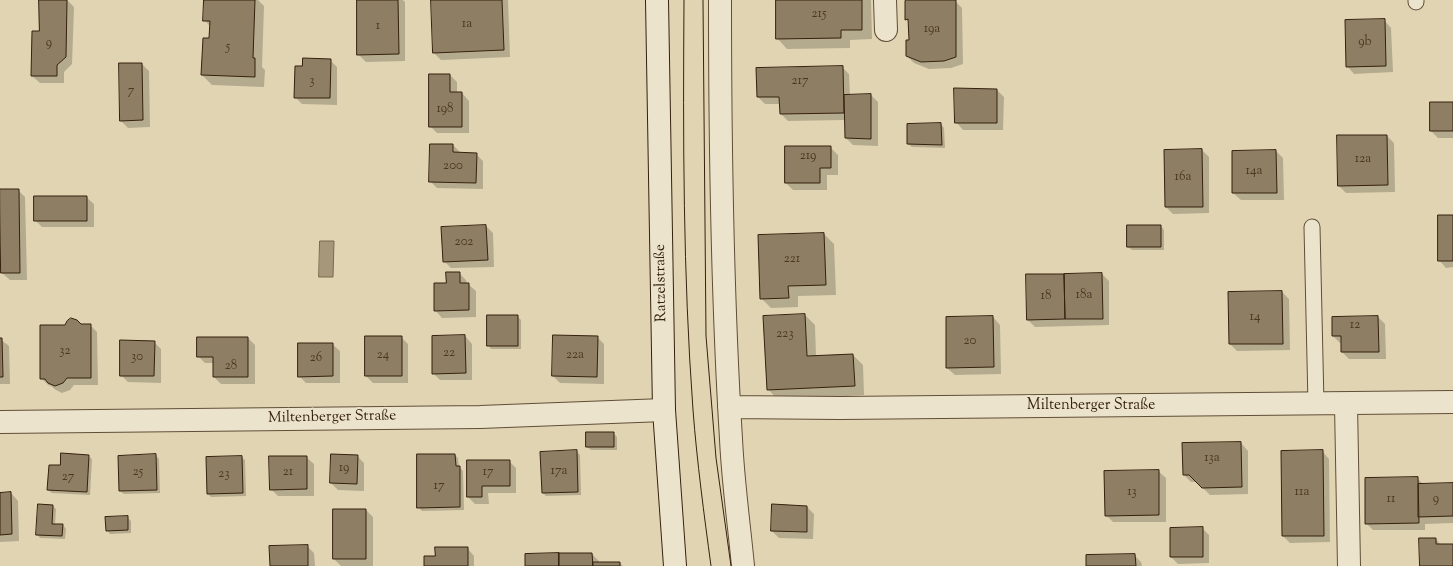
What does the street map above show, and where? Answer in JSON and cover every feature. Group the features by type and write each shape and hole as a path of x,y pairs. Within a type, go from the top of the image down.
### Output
{"street":[{"name":"Ratzelstraße","path":"657,0 664,410 675,566"},
{"path":"720,0 720,123 724,304 733,475 743,566"},
{"path":"885,0 886,30"},
{"name":"Miltenberger Straße","path":"729,407 840,408 1453,402"},
{"path":"1346,404 1348,566"},
{"name":"Miltenberger Straße","path":"0,422 480,417 664,410"}],"lane":[{"path":"1312,227 1316,404"}],"shaded area":[{"path":"320,241 334,241 333,277 319,277"}],"building":[{"path":"39,0 67,0 66,57 57,65 57,76 31,76 32,31 39,31"},
{"path":"204,0 255,0 253,58 255,58 255,77 201,75 203,38 209,38 210,21 203,21"},
{"path":"357,0 398,0 399,54 357,55"},
{"path":"431,0 502,0 504,50 433,53"},
{"path":"776,0 862,0 862,30 841,30 841,38 776,39"},
{"path":"956,0 956,57 944,61 921,62 906,56 906,40 909,40 908,19 905,20 905,1"},
{"path":"1385,19 1386,66 1346,67 1345,20"},
{"path":"303,58 331,59 330,98 294,98 295,66 302,66"},
{"path":"119,63 142,63 143,120 120,121"},
{"path":"843,66 844,113 780,114 779,97 757,97 756,68"},
{"path":"429,74 450,74 450,92 462,92 462,127 429,127"},
{"path":"954,88 997,89 997,123 955,123"},
{"path":"871,94 871,139 845,138 844,95"},
{"path":"1430,102 1453,102 1453,131 1430,131"},
{"path":"941,123 942,145 907,144 907,124"},
{"path":"1337,135 1387,135 1388,185 1338,186"},
{"path":"430,144 453,144 453,152 477,153 476,183 429,182"},
{"path":"785,146 831,146 831,168 820,168 820,183 785,183"},
{"path":"1202,149 1203,207 1165,207 1164,150"},
{"path":"1276,150 1277,193 1232,193 1232,151"},
{"path":"0,189 19,189 20,273 1,273"},
{"path":"34,196 87,196 87,221 34,221"},
{"path":"1438,215 1453,215 1453,261 1438,261"},
{"path":"486,225 488,260 443,262 441,227"},
{"path":"1127,225 1161,225 1161,247 1127,247"},
{"path":"824,233 826,285 788,286 789,298 760,299 758,235"},
{"path":"446,272 460,272 460,283 469,283 469,310 434,311 434,283 446,283"},
{"path":"1102,273 1103,319 1065,319 1064,274"},
{"path":"1026,274 1064,274 1065,319 1027,320"},
{"path":"1282,291 1283,344 1229,344 1228,292"},
{"path":"805,314 807,356 853,354 855,386 767,390 763,316"},
{"path":"487,315 518,315 518,346 487,346"},
{"path":"993,316 994,367 946,368 946,317"},
{"path":"1378,316 1379,352 1341,352 1341,336 1332,336 1332,317"},
{"path":"71,318 77,320 81,324 91,324 91,378 67,378 63,383 55,386 48,383 45,379 40,379 40,325 65,325"},
{"path":"465,335 466,373 432,374 432,336"},
{"path":"553,335 598,336 597,377 552,376"},
{"path":"365,336 402,336 402,376 365,376"},
{"path":"197,337 248,337 248,377 213,377 213,357 197,357"},
{"path":"0,338 2,338 3,377 0,377"},
{"path":"120,340 155,341 154,376 120,376"},
{"path":"298,343 333,343 333,376 298,377"},
{"path":"586,432 614,432 614,447 586,447"},
{"path":"1241,442 1242,487 1202,488 1189,475 1183,475 1182,443"},
{"path":"577,450 578,492 542,493 540,452"},
{"path":"1323,450 1324,536 1282,536 1281,451"},
{"path":"61,453 89,455 87,492 47,490 49,465 60,465"},
{"path":"156,454 157,490 119,491 118,456"},
{"path":"331,454 358,455 357,484 330,483"},
{"path":"417,454 455,454 456,466 460,466 460,507 417,508"},
{"path":"242,456 243,493 207,494 206,457"},
{"path":"269,456 307,456 307,489 270,490"},
{"path":"467,460 510,460 510,486 482,486 482,497 467,497"},
{"path":"1159,470 1159,515 1105,516 1104,471"},
{"path":"1418,477 1419,523 1365,524 1365,478"},
{"path":"1453,483 1453,516 1418,517 1418,484"},
{"path":"11,492 12,534 0,535 0,493"},
{"path":"38,504 53,505 52,524 63,524 62,536 36,535"},
{"path":"772,504 807,506 807,532 771,531"},
{"path":"333,509 366,509 366,559 333,559"},
{"path":"128,516 128,530 106,531 105,517"},
{"path":"1203,527 1203,557 1170,557 1170,528"},
{"path":"1419,538 1436,538 1436,544 1453,544 1453,566 1420,566"},
{"path":"308,545 308,566 270,566 269,546"},
{"path":"435,547 468,547 468,566 424,566 424,556 435,556"},
{"path":"559,553 592,553 593,566 559,566"},
{"path":"559,553 559,566 525,566 525,554"},
{"path":"1135,554 1136,566 1086,566 1086,555"},
{"path":"593,562 620,562 620,566 593,566"}],"tram line":[{"path":"684,0 685,257 687,308 695,430 711,566"},
{"path":"703,0 706,336 716,458 731,566"}]}
